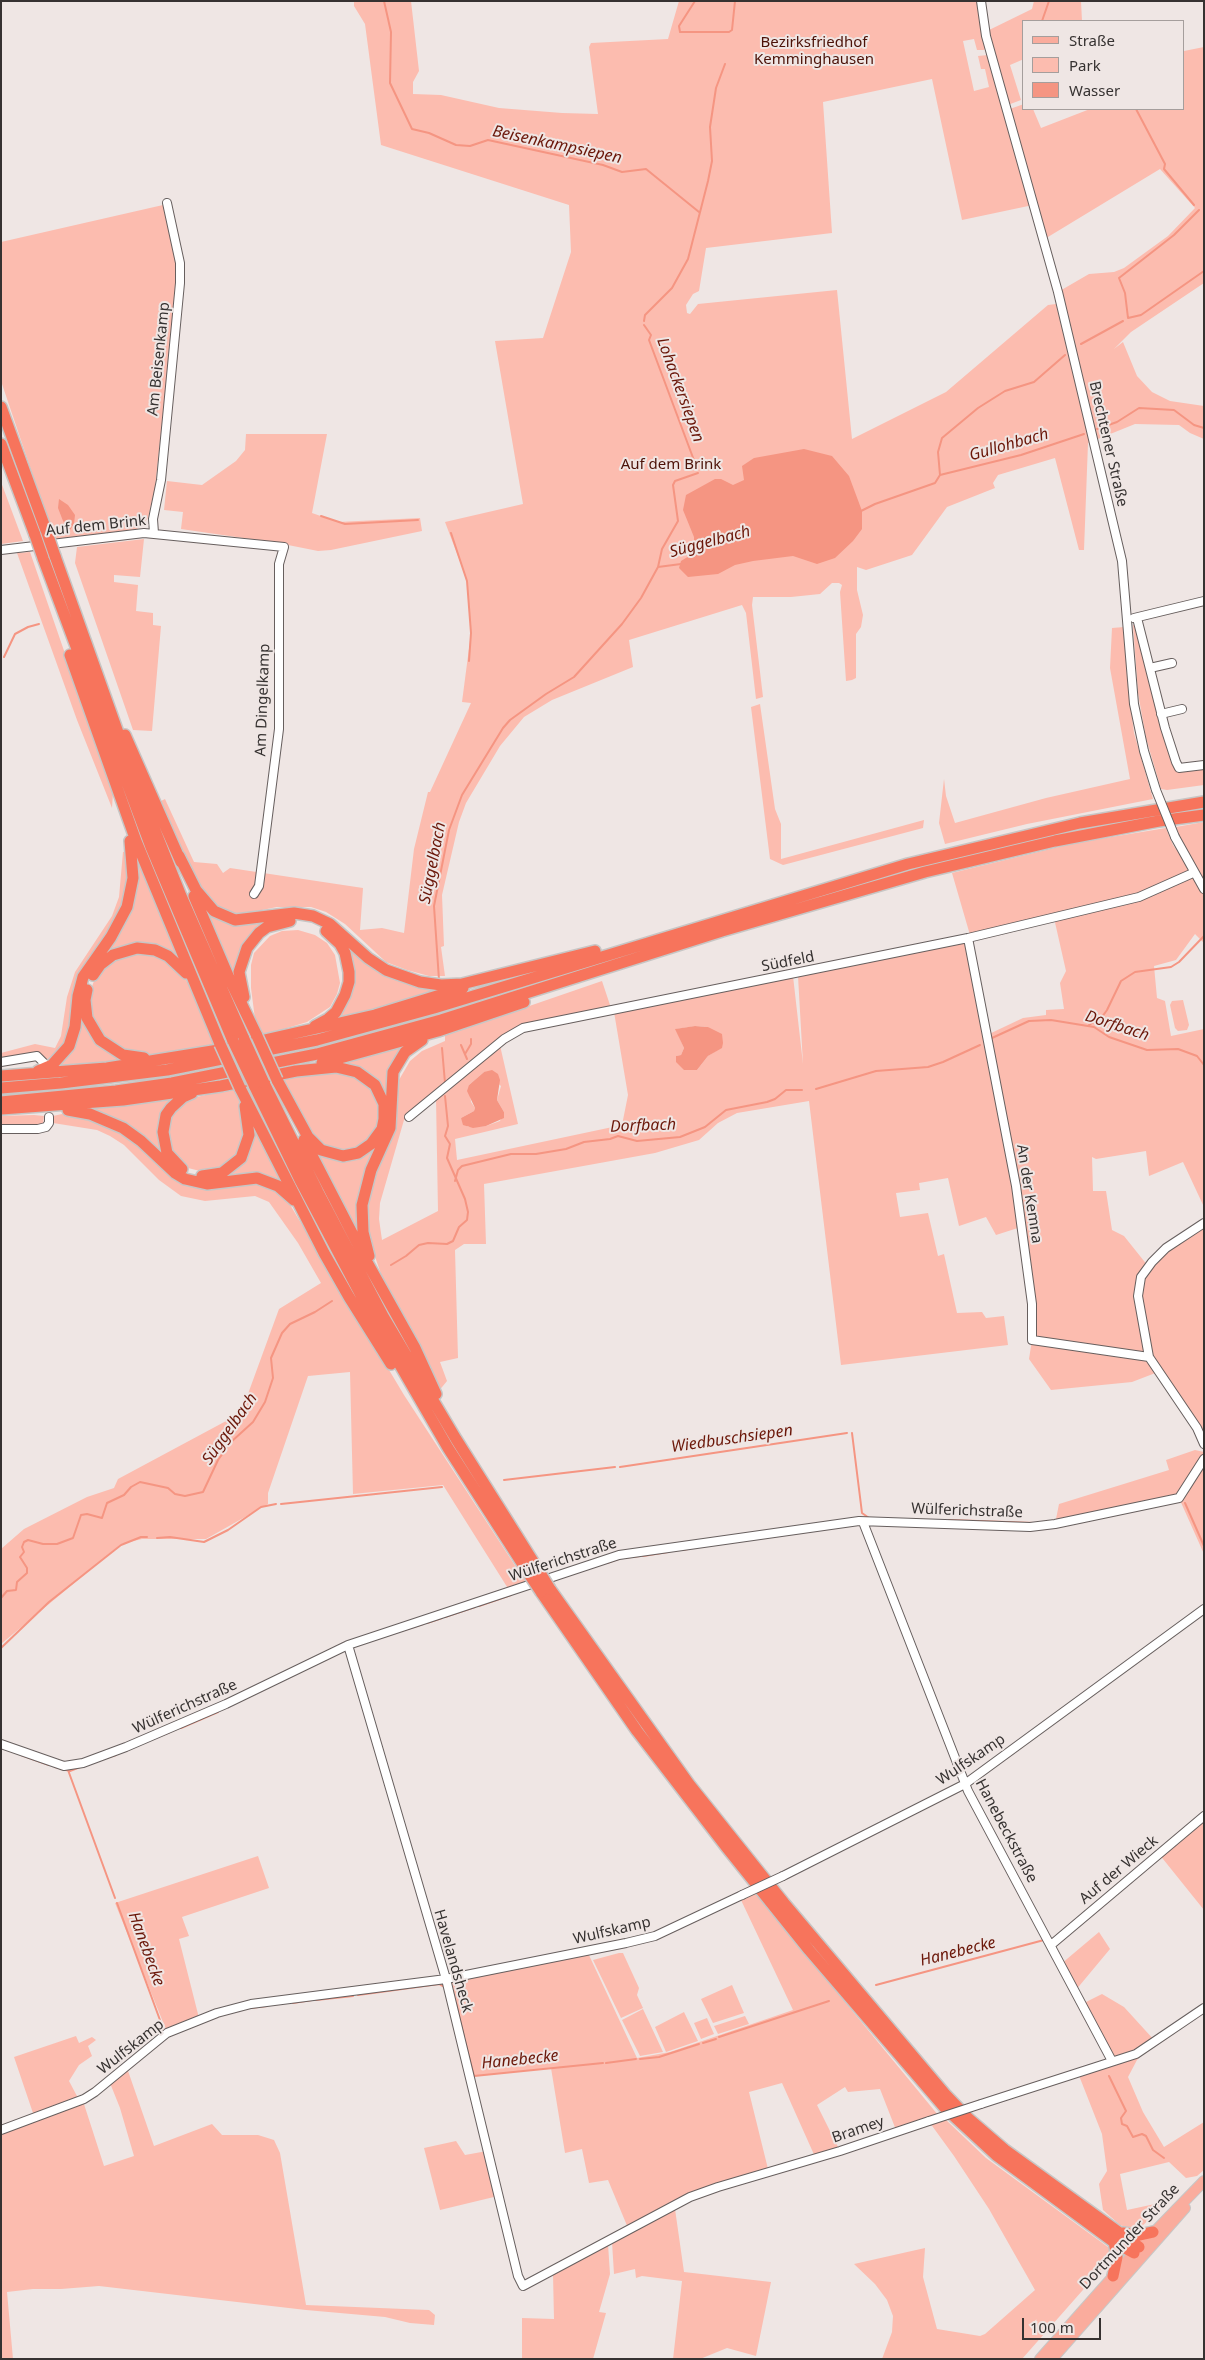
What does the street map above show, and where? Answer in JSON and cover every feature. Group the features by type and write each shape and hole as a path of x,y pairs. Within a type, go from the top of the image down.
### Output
{"highway":[{"path":"1,407 47,533 49,557 72,662 121,803 207,1015 240,1088 349,1297 398,1376 452,1444"},
{"path":"1,444 34,535 49,557 238,1040"},
{"path":"62,611 151,847 259,1084 452,1444 545,1591 637,1731 727,1848 809,1950 944,2107 996,2155 1139,2254"},
{"path":"104,696 130,744 229,978 326,1183 385,1292 449,1419 452,1444"},
{"path":"1,1088 167,1070 317,1040 434,1008 644,942 861,877 972,847 1080,823 1204,802"},
{"path":"6,1076 46,1068 58,1060 69,1046 75,1027 78,996 83,977 115,931 127,907 132,886 133,853 121,803"},
{"path":"1,1102 116,1091 275,1064 379,1038 722,931 944,867 1109,830 1204,815"},
{"path":"179,856 202,900 214,911 225,917 246,920 294,913 308,915 330,924 368,958 397,976 441,985 486,980"},
{"path":"255,1032 240,980 240,965 246,948 259,933 275,924 292,921 309,922 322,928 340,944 348,962 349,982 341,1004 328,1019 289,1036"},
{"path":"6,1076 90,1070 171,1058 289,1036 375,1014 572,956 622,944 644,942"},
{"path":"171,1058 144,1058 123,1055 107,1046 94,1033 87,1018 85,1000 88,984 100,964 113,955 129,949 145,948 161,952 176,962 186,973 207,1015"},
{"path":"1,1110 123,1100 220,1086 296,1071 438,1031 596,977 613,966"},
{"path":"385,1292 366,1243 362,1220 365,1190 371,1170 390,1128 392,1113 391,1080 396,1064 410,1048 438,1031"},
{"path":"277,1080 308,1137 321,1150 343,1156 358,1153 371,1144 382,1129 384,1110 379,1092 370,1080 356,1072 336,1068 296,1071"},
{"path":"220,1086 183,1097 166,1115 163,1132 164,1145 171,1160 185,1172 212,1176 230,1169 240,1158 249,1135 248,1113 240,1088"},
{"path":"41,1107 78,1111 112,1122 134,1135 175,1173 195,1183 207,1184 257,1178 278,1186 292,1198 318,1246 324,1252"},
{"path":"1117,2237 1153,2232"},
{"path":"1113,2276 1117,2257 1117,2237"}],"main road":[{"name":"Dortmunder Straße","path":"1040,2359 1113,2276 1139,2254 1153,2232 1204,2181"},
{"name":"Dortmunder Straße","path":"1052,2359 1139,2254 1191,2200 1204,2181"}],"street":[{"name":"Brechtener Straße","path":"981,1 986,36 1060,300 1122,561 1128,620 1129,663 1134,704 1144,752 1156,790 1175,837 1193,873 1204,889"},
{"name":"Am Beisenkamp","path":"154,534 153,519 161,480 180,283 180,263 168,203"},
{"name":"Am Beisenkamp","path":"144,533 153,519"},
{"name":"Auf dem Brink","path":"1,550 144,533 284,547"},
{"path":"266,546 279,564"},
{"name":"Am Dingelkamp","path":"254,894 259,886 279,729 279,564 284,547"},
{"path":"1128,620 1204,601"},
{"path":"1137,618 1161,714 1178,768 1204,765"},
{"path":"1150,668 1172,663"},
{"path":"1161,714 1182,709"},
{"name":"Südfeld","path":"409,1117 504,1039 523,1028 968,938 1134,898 1193,873"},
{"name":"An der Kemna","path":"968,938 1016,1186 1032,1304 1032,1340 1149,1357"},
{"path":"1,1062 37,1056 45,1064"},
{"path":"1,1128 38,1129 46,1127 49,1123 49,1117"},
{"path":"1204,1223 1166,1248 1148,1266 1141,1278 1138,1301 1149,1357 1197,1428 1204,1444"},
{"name":"Wülferichstraße","path":"1,1744 64,1766 83,1763 134,1744 226,1704 348,1645 619,1555 863,1522 1030,1527 1056,1524 1179,1498 1204,1459"},
{"name":"Hanebeckstraße","path":"863,1522 965,1784 1112,2061"},
{"name":"Wulfskamp","path":"1,2130 89,2096 167,2033 217,2013 252,2004 446,1979 646,1939 783,1876 965,1784 1204,1609"},
{"name":"Havelandsheck","path":"348,1645 446,1979 516,2266 523,2286"},
{"name":"Auf der Wieck","path":"1051,1945 1204,1816"},
{"name":"Bramey","path":"523,2286 690,2197 840,2151 1143,2050 1204,2008"}],"green space":[{"name":"Auf dem Brink","path":"354,1 411,1 419,71 413,82 413,94 441,95 499,108 598,114 589,47 591,43 668,39 679,1 981,1 985,32 1032,9 1034,1 1081,1 1082,20 1022,20 1022,60 1010,65 1021,100 1005,106 1007,110 1022,105 1022,110 1033,110 1041,128 1087,110 1185,110 1185,51 1204,47 1204,283 1131,332 1114,349 1123,342 1137,376 1152,392 1170,401 1204,406 1204,439 1190,433 1179,425 1135,424 1088,443 1084,550 1079,550 1055,458 998,475 993,483 995,488 947,507 912,555 866,570 857,567 857,590 863,615 861,627 856,634 856,678 852,680 846,681 840,592 842,585 839,583 832,583 820,594 791,597 753,597 752,605 763,697 756,699 746,613 742,605 629,640 633,667 552,700 524,717 500,746 466,803 459,822 442,895 444,946 441,947 445,976 429,976 386,962 345,924 326,912 311,907 277,907 242,914 228,913 215,907 197,887 159,802 165,799 194,862 217,864 223,873 230,868 363,888 360,930 382,928 404,933 414,849 428,792 430,792 471,703 462,702 471,633 467,580 445,522 523,504 495,341 543,338 571,252 569,205 381,145 365,24 354,6","holes":["974,39 977,50 984,50 986,47 988,55 978,56 981,69 985,69 989,87 974,91 963,41","932,79 962,220 1033,205 1043,240 1160,169 1195,208 1168,236 1124,268 1114,272 1089,274 1058,292 1070,342 1066,345 1056,304 1048,305 946,392 852,439 837,290 698,304 690,314 687,313 686,305 693,294 699,291 706,248 832,233 823,102"]},
{"path":"163,205 176,266 176,292 155,488 148,518 137,529 55,541 1,381 1,242"},
{"path":"246,434 327,434 312,513 338,522 420,518 422,531 318,551 278,543 181,529 183,512 164,510 167,481 202,485 236,461 245,450"},
{"path":"1,482 23,541 1,544"},
{"path":"144,539 140,577 114,575 114,582 138,585 136,611 153,613 153,625 161,626 152,731 133,730 75,563 77,547"},
{"path":"30,552 113,793 112,808 77,720 17,553"},
{"path":"1133,625 1140,626 1179,768 1204,765 1204,785 1167,790 1161,789 1146,738 1138,693"},
{"path":"1124,627 1127,677 1134,733 1153,799 1027,824 945,844 939,823 944,779 946,796 955,823 1046,798 1130,779 1110,668 1112,628"},
{"path":"760,704 775,809 781,824 781,859 924,820 923,828 783,865 770,859 751,707"},
{"path":"1204,822 1204,943 1195,934 1176,960 1154,966 1157,998 1165,1001 1171,1036 1204,1029 1204,1207 1183,1162 1149,1176 1146,1151 1096,1159 1092,1157 1093,1191 1106,1191 1112,1230 1124,1236 1148,1266 1201,1224 1204,1230 1204,1444 1158,1372 1132,1382 1051,1390 1029,1359 1032,1340 1021,1227 996,1235 986,1217 959,1226 948,1178 919,1183 920,1190 896,1193 900,1217 928,1213 938,1256 944,1254 957,1313 982,1312 986,1318 1004,1316 1008,1345 841,1365 809,1101 737,1113 718,1123 699,1140 655,1153 484,1184 486,1244 464,1244 455,1250 458,1358 440,1362 447,1381 438,1392 381,1274 371,1245 367,1220 369,1198 375,1175 392,1135 396,1085 410,1061 422,1051 445,1041 445,1035 602,981 611,1008 522,1027 499,1041 518,1124 455,1139 457,1160 622,1125 628,1095 614,1012 793,976 803,1064 798,976 972,940 987,1035 1023,1018 1046,1015 1046,1010 1064,1009 1060,983 1066,971 1054,918 1139,895 970,935 952,873 1075,843 1166,828 1173,845 1192,871 1176,827","holes":["696,1026 708,1027 722,1047 708,1056 697,1070 676,1056 681,1055 684,1048 676,1029","484,1072 501,1086 497,1100 504,1112 500,1121 486,1126 468,1127 461,1118 474,1111 475,1108 471,1102 469,1085","436,1098 438,1211 382,1240 379,1219 380,1203 404,1120"]},
{"path":"129,851 130,865 125,898 116,921 105,939 70,1021 63,1048 48,1062 40,1054 1,1060 1,1053 35,1044 55,1048 61,1036 67,997 75,972 112,916 119,897 123,852"},
{"path":"135,853 179,959 170,953 112,952 87,981 85,1021 130,1061 52,1070 58,1064 83,987 119,930"},
{"path":"204,909 222,921 233,924 247,924 295,916 316,920 333,930 368,963 384,973 414,984 448,988 330,1022 345,1005 351,992 352,979 347,951 332,932 315,921 295,918 273,922 263,927 249,939 242,950 238,962 236,982"},
{"path":"298,930 315,935 327,943 335,955 340,983 337,994 330,1007 307,1022 261,1036 255,1019 251,988 251,965 254,953 270,936 282,931"},
{"path":"140,952 162,957 180,972 190,986 217,1047 149,1055 120,1050 101,1035 90,1014 90,992 94,981 100,972 119,957"},
{"path":"1183,1000 1189,1025 1187,1030 1178,1031 1175,1028 1170,1005 1172,1001"},
{"path":"408,1045 388,1092 372,1162 363,1244 316,1151 323,1155 374,1147 383,1091 336,1065"},
{"path":"329,1073 354,1076 373,1090 379,1100 379,1124 366,1143 355,1149 345,1151 322,1146 313,1139 281,1079 305,1074"},
{"path":"234,1088 241,1106 245,1135 239,1154 223,1168 204,1172 188,1168 179,1162 168,1144 167,1133 171,1115 185,1100"},
{"path":"176,1097 162,1117 159,1136 165,1155 178,1171 187,1176 206,1180 219,1178 233,1171 247,1154 251,1143 253,1120 285,1187 265,1177 253,1174 207,1181 186,1178 172,1168 140,1136 118,1122 82,1109"},
{"path":"62,1114 97,1121 124,1134 170,1177 187,1186 201,1189 257,1183 272,1188 286,1198 404,1395 527,1584 509,1590 443,1485 353,1494 350,1372 308,1376 268,1493 268,1504 206,1539 142,1539 121,1544 1,1644 1,1549 24,1529 87,1497 114,1488 118,1479 241,1413 279,1309 321,1283 298,1243 269,1202 255,1196 205,1201 181,1196 159,1180 124,1145 110,1136 97,1130 53,1123 53,1116"},
{"path":"1,1116 44,1116 43,1124 1,1125"},
{"path":"1195,1450 1204,1452 1204,1554 1179,1498 1055,1524 1059,1504 1169,1470 1166,1460"},
{"path":"1204,1816 1204,1910 1159,1854"},
{"path":"258,1856 269,1888 182,1917 189,1936 179,1939 199,2018 167,2032 115,1903"},
{"path":"756,1894 938,2115 896,2130 880,2089 848,2092 845,2087 817,2105 840,2151 816,2159 782,2083 749,2092 769,2173 718,2186 628,2228 608,2180 589,2183 582,2149 565,2153 551,2068 470,2077 448,1981 588,1953 637,2058 670,2052 793,2010 741,1900"},
{"path":"1099,1932 1110,1949 1075,1991 1061,1964"},
{"path":"623,1953 639,1988 637,1995 643,2008 621,2018 593,1960"},
{"path":"732,1985 744,2013 713,2023 701,1999"},
{"path":"1102,1994 1124,2007 1155,2041 1137,2060 1128,2077 1143,2112 1164,2147 1204,2122 1204,2170 1197,2176 1186,2178 1169,2162 1120,2174 1127,2210 1169,2201 1141,2227 1131,2229 1120,2225 1103,2210 1099,2184 1107,2171 1102,2134 1078,2073 1112,2061 1082,2004"},
{"path":"643,2009 663,2052 640,2056 622,2020"},
{"path":"684,2012 698,2041 666,2052 655,2027"},
{"path":"745,2016 749,2024 718,2034 714,2026"},
{"path":"707,2018 714,2034 701,2039 694,2023"},
{"path":"76,2036 79,2043 92,2037 96,2040 88,2046 92,2056 79,2065 69,2081 78,2098 34,2116 14,2057"},
{"path":"127,2068 154,2146 212,2124 222,2135 258,2135 274,2140 280,2153 306,2305 429,2310 435,2315 434,2325 410,2323 385,2317 306,2310 99,2286 33,2289 7,2292 13,2359 1,2359 1,2132 83,2101 104,2166 134,2156 120,2108 110,2083"},
{"path":"945,2119 986,2158 1112,2250 1112,2257 1022,2359 882,2359 892,2332 893,2316 887,2300 875,2284 854,2264 925,2248 923,2277 937,2329 980,2336 985,2334 1035,2290 989,2209 930,2123"},
{"path":"456,2141 465,2155 487,2151 498,2196 440,2210 424,2148"},
{"path":"675,2209 684,2272 771,2282 756,2356 727,2348 700,2359 673,2359 682,2281 642,2276 636,2278 635,2269 614,2274 612,2242"},
{"path":"608,2244 610,2274 599,2312 606,2313 593,2359 522,2359 522,2318 554,2319 553,2274"}],"water":[{"path":"804,449 832,456 849,476 862,511 862,529 853,541 835,558 817,564 793,556 735,565 718,574 688,577 679,568 681,561 694,553 694,537 683,510 686,495 715,479 721,479 733,485 744,480 742,466 754,458"},
{"path":"59,499 68,505 75,515 74,524 70,530 63,521 58,508"},
{"path":"695,1026 708,1027 722,1034 722,1048 708,1056 697,1070 684,1070 676,1062 676,1056 681,1055 684,1048 675,1029"},
{"path":"492,1070 498,1074 500,1080 497,1100 504,1112 504,1118 486,1126 473,1128 463,1125 461,1118 474,1111 475,1108 467,1091 469,1085 484,1072"}],"waterway":[{"name":"Beisenkampsiepen","path":"384,1 391,32 390,83 412,129 429,133 456,145 470,146 488,140 603,165 622,172 646,169 699,212"},
{"path":"695,1 679,26 680,32 729,32 732,30 735,1"},
{"path":"1042,20 1049,1"},
{"name":"Lohackersiepen","path":"644,321 645,315 672,288 688,259 712,161 710,127 716,88 725,64"},
{"path":"1137,110 1165,164 1164,169 1194,205"},
{"path":"1199,210 1174,235 1119,278 1125,293 1128,318 1141,315 1204,271"},
{"name":"Süggelbach","path":"1081,344 1123,321"},
{"name":"Lohackersiepen","path":"644,325 651,335 649,340 695,463"},
{"name":"Süggelbach","path":"861,511 875,504 935,483 940,475 938,452 942,438 978,408 1005,391 1034,382 1065,355"},
{"name":"Gullohbach","path":"1097,429 1117,422 1139,408 1174,410 1194,425 1204,428"},
{"name":"Gullohbach","path":"940,475 1021,455 1084,434"},
{"name":"Lohackersiepen","path":"658,567 662,549 678,521 673,485 675,481 698,473"},
{"path":"321,516 345,524 418,520"},
{"path":"451,533 467,581 471,633 469,661"},
{"name":"Süggelbach","path":"439,980 434,906 449,830 462,795 503,728 510,720 546,694 574,677 622,624 641,598 658,567 681,564"},
{"path":"4,657 15,634 39,624"},
{"path":"1089,1025 1102,1017 1121,981 1135,972 1171,967 1179,962 1204,936"},
{"name":"Dorfbach","path":"992,1038 1029,1021 1051,1020 1094,1027 1109,1037 1147,1050 1178,1049 1197,1056 1204,1065"},
{"path":"465,1054 471,1044 471,1039"},
{"path":"461,1045 467,1059"},
{"name":"Dorfbach","path":"816,1089 876,1071 928,1067 980,1045"},
{"name":"Süggelbach","path":"442,1048 445,1083"},
{"name":"Dorfbach","path":"455,1181 458,1170 462,1166 511,1154 536,1154 566,1149 584,1142 610,1139 618,1136 637,1141 680,1137 705,1127 726,1110 767,1102 775,1099 786,1090 802,1090"},
{"name":"Süggelbach","path":"391,1265 419,1245 428,1243 447,1244 453,1241 459,1227 467,1220 468,1212 465,1199 447,1158 450,1144 445,1136 448,1126 445,1096"},
{"name":"Süggelbach","path":"1,1598 7,1591 16,1590 17,1582 27,1573 27,1568 20,1557 24,1552 22,1547 24,1542 28,1540 43,1544 57,1544 73,1538 81,1515 87,1514 102,1518 107,1503 124,1495 131,1487 140,1482 168,1488 175,1494 185,1496 203,1492 218,1460 231,1442 253,1422 265,1402 273,1378 271,1358 282,1333 290,1324 332,1301"},
{"name":"Wiedbuschsiepen","path":"620,1467 847,1433"},
{"name":"Wiedbuschsiepen","path":"852,1433 862,1513 869,1518"},
{"name":"Wiedbuschsiepen","path":"504,1480 615,1467"},
{"name":"Wiedbuschsiepen","path":"281,1504 442,1487"},
{"name":"Wiedbuschsiepen","path":"1185,1503 1204,1546"},
{"name":"Wiedbuschsiepen","path":"157,1538 170,1537 204,1542 228,1530 261,1507 276,1504"},
{"name":"Wiedbuschsiepen","path":"949,1520 1034,1523"},
{"name":"Wiedbuschsiepen","path":"1,1648 49,1602 121,1545 141,1537 147,1537"},
{"path":"682,1550 688,1549"},
{"path":"643,1556 668,1552"},
{"path":"622,1558 640,1556"},
{"path":"607,1563 618,1559"},
{"path":"479,1606 511,1595"},
{"path":"445,1617 475,1607"},
{"path":"427,1623 442,1618"},
{"path":"401,1631 423,1624"},
{"path":"181,1728 218,1712"},
{"path":"160,1736 170,1732"},
{"path":"21,1755 49,1765"},
{"path":"106,1758 116,1755"},
{"name":"Hanebecke","path":"55,1767 70,1771 80,1767"},
{"name":"Hanebecke","path":"68,1770 115,1898"},
{"name":"Hanebecke","path":"117,1903 164,2031"},
{"name":"Hanebecke","path":"876,1985 1044,1940"},
{"name":"Hanebecke","path":"358,1995 439,1984 446,1988"},
{"name":"Hanebecke","path":"316,2000 353,1996"},
{"name":"Hanebecke","path":"293,2003 312,2000"},
{"name":"Hanebecke","path":"719,2037 829,2001"},
{"name":"Hanebecke","path":"456,2003 464,2037"},
{"name":"Hanebecke","path":"250,2008 267,2006"},
{"name":"Hanebecke","path":"703,2043 716,2039"},
{"name":"Hanebecke","path":"465,2041 474,2076 603,2063"},
{"name":"Hanebecke","path":"640,2059 659,2057 699,2044"},
{"name":"Hanebecke","path":"606,2063 636,2059"},
{"name":"Hanebecke","path":"1109,2076 1126,2111 1121,2118 1122,2124 1127,2126 1133,2137 1142,2134 1146,2136 1153,2150 1164,2158"}],"park label":[{"name":"Bezirksfriedhof Kemminghausen","path":"814,52"}]}
